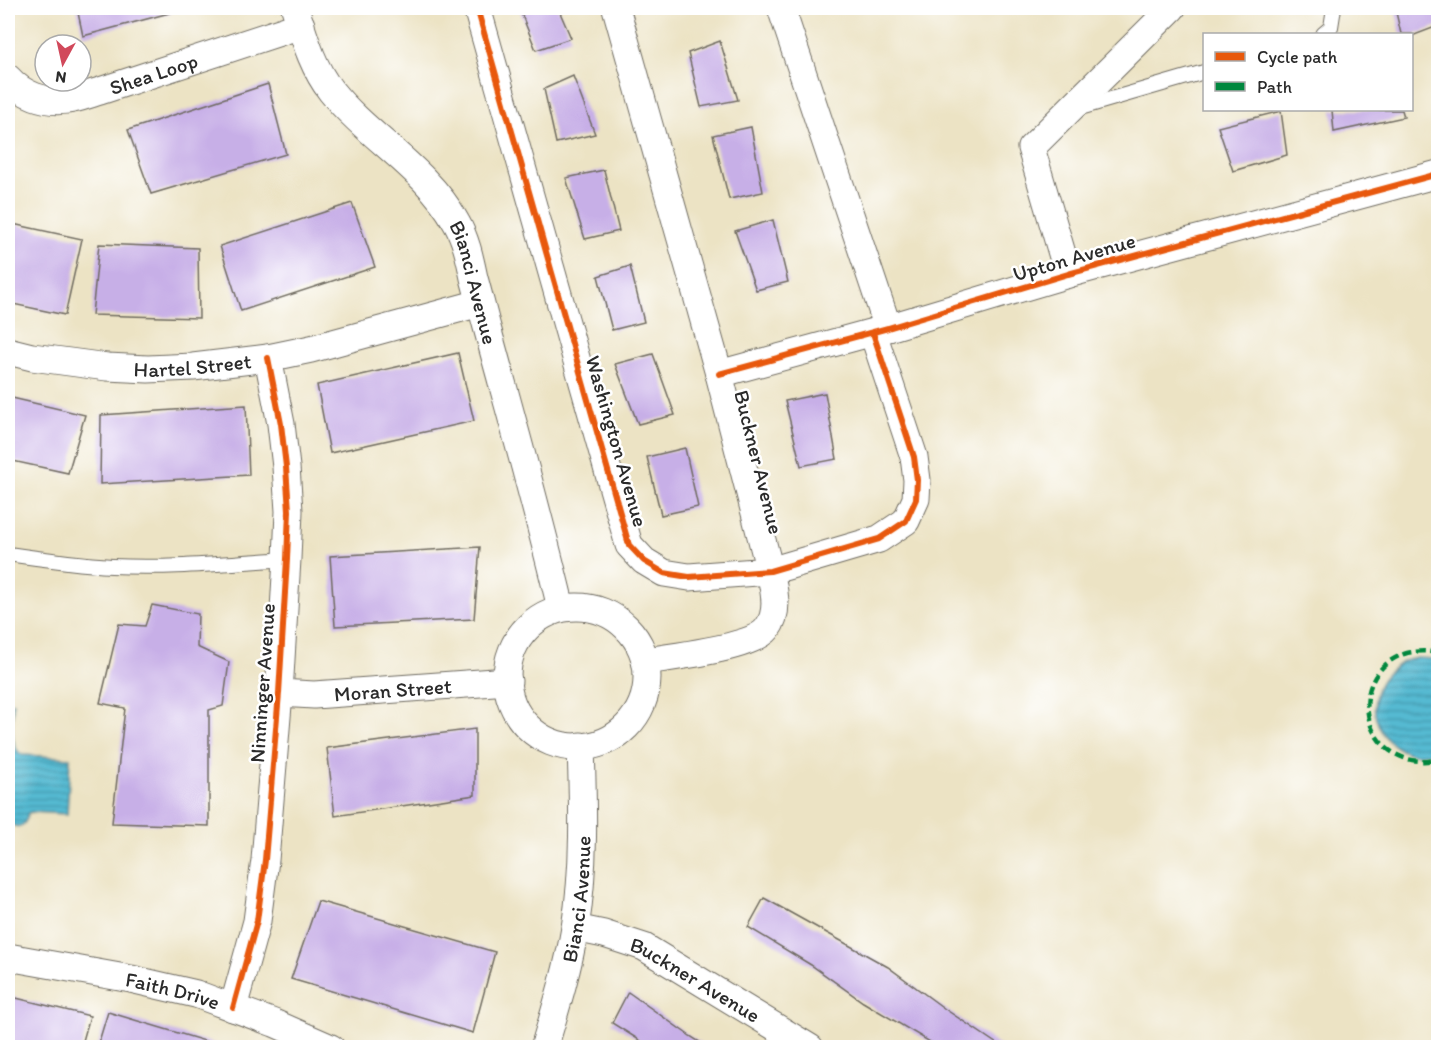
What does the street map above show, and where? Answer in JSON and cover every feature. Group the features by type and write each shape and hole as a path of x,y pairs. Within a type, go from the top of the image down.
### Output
{"street":[{"name":"Washington Avenue","path":"477,8 630,545 644,561 664,573 689,577 770,570 879,539 906,521 916,499 917,480 914,458 881,330 781,8"},
{"name":"Buckner Avenue","path":"616,8 719,374 776,598 774,615 767,630 755,639 737,645 645,662"},
{"path":"1068,274 1031,148 1172,8"},
{"name":"Shea Loop","path":"8,78 19,90 33,97 68,100 100,91 298,16"},
{"name":"Bianci Avenue","path":"298,16 315,63 330,89 348,109 422,177 443,200 458,224 468,252 561,608"},
{"name":"Upton Avenue","path":"719,374 881,330 1068,274 1438,174"},
{"name":"Hartel Street","path":"8,351 67,363 107,367 148,369 193,367 268,358 311,349 480,303"},
{"name":"Ninninger Avenue","path":"233,1008 257,921 265,860 287,559 289,511 286,467 281,424 268,358"},
{"path":"589,607 614,617 634,636 645,662 646,689 636,714 618,734 592,746 565,746 539,736 519,717 508,692 507,665 517,639 536,619 561,608 589,607"},
{"name":"Moran Street","path":"279,693 314,695 507,681"},
{"name":"Bianci Avenue","path":"544,1047 575,928 582,829 580,746"},
{"name":"Buckner Avenue","path":"575,928 604,934 644,947 810,1047"},
{"name":"Faith Drive","path":"8,957 196,994 331,1047"}],"lane":[{"path":"1324,33 1331,27 1334,8"},
{"path":"1069,111 1203,72"},
{"path":"8,554 114,566 172,566 287,559"}],"water":[{"path":"1417,658 1438,661 1438,751 1418,754 1402,750 1388,740 1379,726 1375,710 1376,693 1384,677 1402,663"},
{"path":"8,702 13,703 13,738 22,755 70,758 67,814 31,812 19,826 14,826 8,821"}],"building":[{"path":"77,8 188,8 93,33 82,33"},
{"path":"519,8 558,8 571,38 536,50"},
{"path":"1395,8 1438,8 1438,26 1413,36 1413,33 1401,33"},
{"path":"720,41 738,100 701,107 688,53"},
{"path":"573,76 595,134 556,143 544,89"},
{"path":"268,84 286,154 151,194 128,130"},
{"path":"1281,111 1287,155 1233,171 1218,127"},
{"path":"1332,111 1402,111 1404,117 1334,132"},
{"path":"751,127 763,192 729,199 713,135"},
{"path":"604,170 619,231 585,239 566,178"},
{"path":"352,203 375,267 241,311 220,246"},
{"path":"773,220 788,282 756,290 735,231"},
{"path":"8,223 82,239 65,315 8,303"},
{"path":"99,244 198,248 199,318 92,315"},
{"path":"630,266 644,322 612,330 598,276"},
{"path":"458,353 474,421 330,453 317,385"},
{"path":"653,354 675,415 638,424 615,364"},
{"path":"825,393 837,459 801,466 785,401"},
{"path":"8,397 85,415 68,473 8,460"},
{"path":"246,405 249,475 100,484 101,415"},
{"path":"685,448 698,507 661,515 647,457"},
{"path":"480,547 474,619 335,626 330,556"},
{"path":"152,605 198,614 197,647 229,662 223,706 209,710 209,826 112,823 125,708 100,703 119,624 145,626"},
{"path":"475,729 475,795 335,816 327,748"},
{"path":"764,898 888,967 1003,1048 940,1048 863,1002 811,965 748,927"},
{"path":"318,901 495,952 473,1033 291,979"},
{"path":"628,992 709,1048 652,1048 612,1023"},
{"path":"8,996 90,1016 81,1048 8,1048"},
{"path":"108,1012 225,1047 225,1048 97,1048"}],"marked path":[{"path":"1432,652 1438,638"},
{"path":"1438,654 1427,651 1411,652 1388,663 1375,677 1368,694 1368,712 1373,730 1383,745 1399,756 1422,761 1438,759"}],"cycle path":[{"path":"477,8 629,545 644,561 664,573 689,577 770,571 879,539 906,521 916,499 917,480 914,457 873,333"},
{"path":"719,374 888,328 1068,274 1438,174"},
{"path":"233,1008 257,921 265,860 287,559 289,511 286,467 281,424 268,358"}]}
